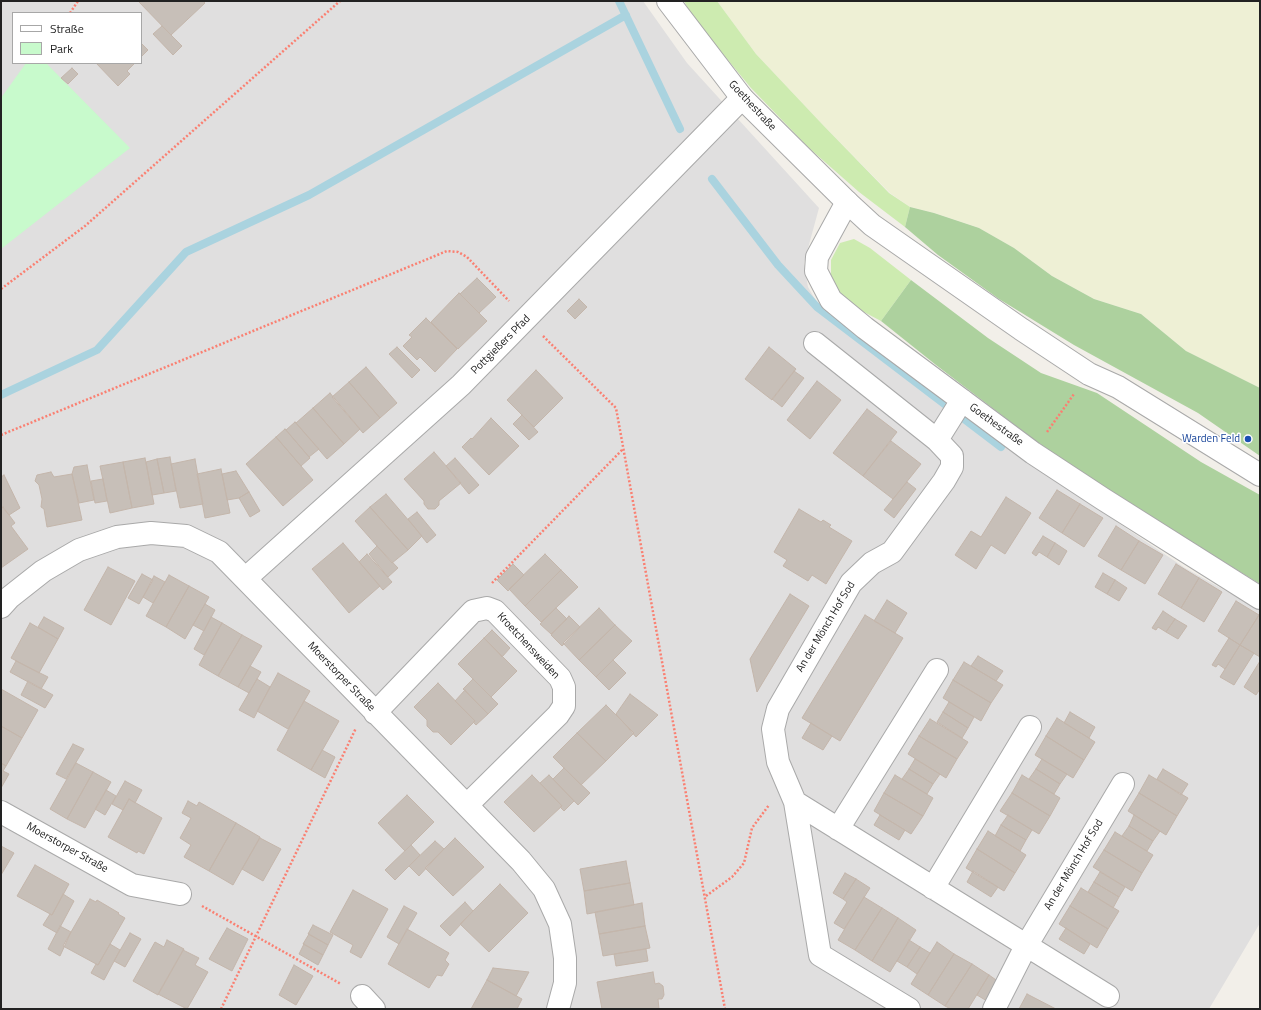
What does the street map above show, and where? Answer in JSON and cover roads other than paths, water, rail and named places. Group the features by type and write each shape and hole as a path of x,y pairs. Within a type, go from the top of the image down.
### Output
{"street":[{"name":"Goethestraße","path":"668,1 742,98 872,225 1021,329 1089,374 1118,387 1260,475"},
{"name":"Pottgießers Pfad","path":"246,578 461,385 742,98"},
{"name":"Goethestraße","path":"847,202 817,257 816,271 830,300 1033,453 1260,598"},
{"name":"An der Mönch Hof Sod","path":"815,343 937,440 952,456 952,467 944,482 892,552 872,564 850,583 778,709 773,729 778,762 795,802 820,955 909,1009"},
{"path":"937,440 962,400"},
{"name":"Moerstorper Straße","path":"1,607 10,597 43,571 79,550 117,537 151,533 186,536 219,552 246,578 371,709 468,805 522,861 544,889 560,924 565,958 565,983 558,1009"},
{"name":"Kroetchensweiden","path":"371,709 473,611 487,608 495,611 560,678 564,687 564,706 558,715 468,805"},
{"path":"838,829 937,670"},
{"path":"933,888 1030,727"},
{"name":"An der Mönch Hof Sod","path":"994,1009 1026,946 1122,784"},
{"path":"795,802 1108,996"},
{"name":"Moerstorper Straße","path":"1,812 132,885 180,894"}],"waterway":[{"path":"619,1 680,129"},
{"path":"1,395 97,350 186,252 309,195 626,15"},
{"path":"712,179 778,265 817,307 1001,447"}],"place":[{"name":"Warden Feld","path":"1248,439"}]}
